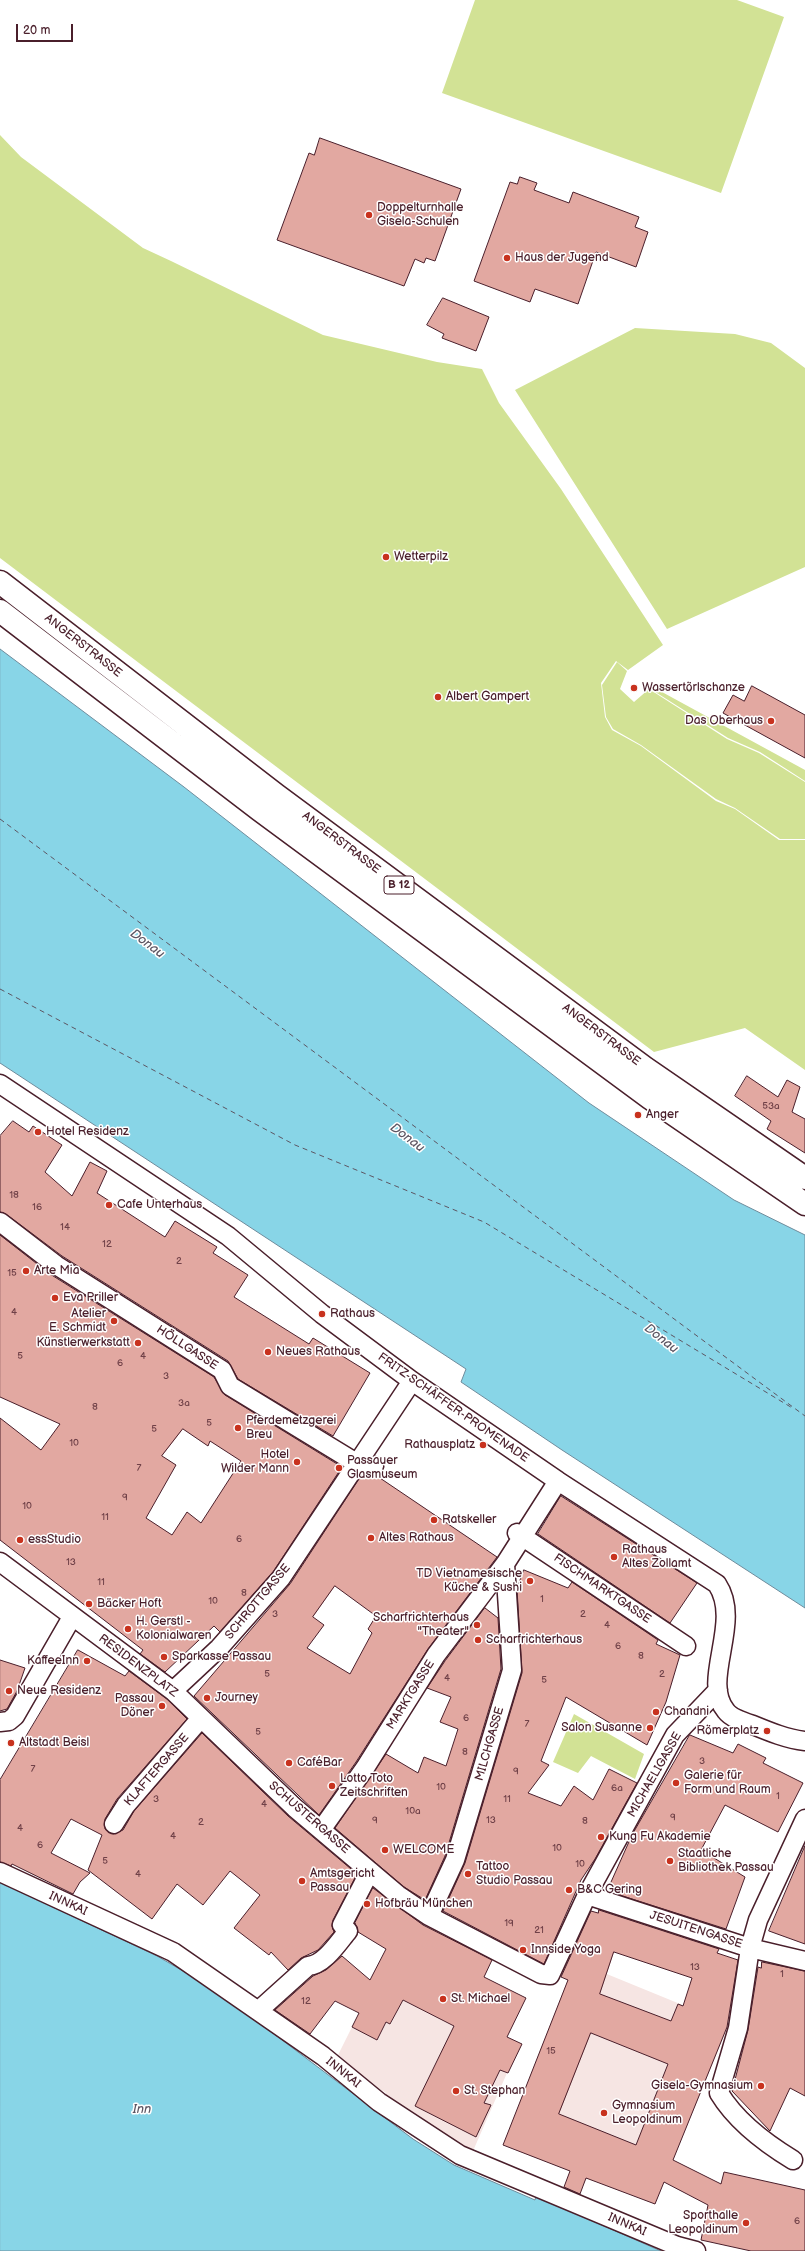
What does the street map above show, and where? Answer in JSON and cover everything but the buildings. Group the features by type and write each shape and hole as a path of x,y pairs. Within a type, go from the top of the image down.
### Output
{"main road":[{"name":"ANGERSTRASSE","path":"0,582 352,851 645,1068 805,1178"},
{"name":"ANGERSTRASSE","path":"0,611 260,810 643,1094 805,1204"}],"street":[{"name":"FRITZ-SCHÄFFER-PROMENADE","path":"0,1084 228,1236 322,1314 412,1381 558,1481 717,1584 723,1592 727,1605 718,1690"},
{"name":"HÖLLGASSE","path":"0,1222 56,1265 222,1370 230,1386 366,1465"},
{"path":"366,1465 412,1381"},
{"name":"SCHROTTGASSE","path":"173,1691 219,1648 281,1578 366,1465"},
{"path":"505,1564 520,1534 558,1481"},
{"name":"FISCHMARKTGASSE","path":"520,1534 686,1646"},
{"name":"RESIDENZPLATZ","path":"0,1562 173,1691 201,1718"},
{"name":"MARKTGASSE","path":"321,1830 365,1768 436,1655 505,1564"},
{"name":"MILCHGASSE","path":"429,1916 455,1860 512,1670 505,1564"},
{"path":"7,1719 72,1617"},
{"path":"718,1690 720,1703 727,1712 767,1731 792,1740 805,1741"},
{"name":"MICHAELIGASSE","path":"550,1975 588,1895 675,1735 718,1690"},
{"name":"SCHUSTERGASSE","path":"201,1718 321,1830 398,1895 429,1916 541,1974 550,1975"},
{"name":"KLAFTERGASSE","path":"114,1824 126,1805 201,1718"},
{"path":"793,2160 775,2149 729,2110 719,2094 738,2028 750,1948 758,1920 803,1821"},
{"path":"258,2011 308,1966 314,1965 328,1954 348,1931 342,1925 370,1871"},
{"name":"INNKAI","path":"0,1872 173,1952 323,2056 379,2102 460,2156 677,2246 696,2251"},
{"name":"JESUITENGASSE","path":"588,1895 750,1948 805,1961"}],"shaded area":[{"name":"Gymnasium Leopoldinum","path":"575,1961 729,2024 655,2204 587,2178 584,2184 570,2171 503,2145"},
{"path":"403,2000 454,2026 448,2039 504,2067 507,2073 473,2151 455,2143 386,2099 386,2093 347,2069 346,2062 338,2055 352,2027 377,2040 386,2022 391,2024"}],"green space":[{"path":"475,0 737,0 784,17 721,193 442,93"},
{"path":"0,135 21,157 143,248 323,335 437,362 482,369 499,403 561,489 663,645 628,670 616,661 601,683 605,717 612,730 641,746 716,801 735,809 779,840 805,840 805,1070 745,1028 654,1052 0,558"},
{"path":"635,328 735,334 771,343 805,368 805,567 667,629 515,390"},
{"path":"617,662 627,671 620,689 634,702 649,689 727,739 759,753 805,782 805,839 780,839 735,808 716,799 641,745 613,729 606,717 602,685"},
{"path":"651,686 805,770 805,781 760,752 728,738 649,688"},
{"path":"574,1714 644,1754 635,1779 591,1756 578,1773 553,1762"}],"water":[{"name":"Donau","path":"0,649 184,787 589,1103 734,1200 805,1235 805,1608 562,1450 461,1382 466,1369 0,1063"},
{"name":"Inn","path":"0,1882 157,1956 216,1990 413,2139 454,2165 535,2200 536,2196 661,2251 0,2251"}],"ferry route":[{"path":"0,819 805,1416"},
{"path":"0,989 295,1145 484,1222 794,1409"}],"place":[{"name":"Doppelturnhalle Gisela-Schulen","path":"369,215"},
{"name":"Haus der Jugend","path":"507,258"},
{"name":"Wetterpilz","path":"386,557"},
{"name":"Wassertörlschanze","path":"634,688"},
{"name":"Albert Gampert","path":"438,697"},
{"name":"Das Oberhaus","path":"771,721"},
{"name":"Anger","path":"638,1115"},
{"name":"Hotel Residenz","path":"38,1132"},
{"name":"Cafe Unterhaus","path":"109,1205"},
{"name":"Arte Mia","path":"26,1271"},
{"name":"Eva Priller","path":"55,1298"},
{"name":"Rathaus","path":"322,1314"},
{"name":"Atelier E. Schmidt","path":"114,1321"},
{"name":"Künstlerwerkstatt","path":"138,1343"},
{"name":"Neues Rathaus","path":"268,1352"},
{"name":"Pferdemetzgerei Breu","path":"238,1428"},
{"name":"Rathausplatz","path":"483,1445"},
{"name":"Hotel Wilder Mann","path":"297,1462"},
{"name":"Passauer Glasmuseum","path":"339,1468"},
{"name":"Ratskeller","path":"434,1520"},
{"name":"Altes Rathaus","path":"371,1538"},
{"name":"essStudio","path":"20,1540"},
{"name":"Rathaus Altes Zollamt","path":"614,1557"},
{"name":"TD Vietnamesische Küche & Sushi","path":"530,1581"},
{"name":"Bäcker Hoft","path":"89,1604"},
{"name":"Scharfrichterhaus \"Theater\"","path":"477,1625"},
{"name":"H. Gerstl - Kolonialwaren","path":"128,1629"},
{"name":"Scharfrichterhaus","path":"478,1640"},
{"name":"Sparkasse Passau","path":"164,1657"},
{"name":"KaffeeInn","path":"87,1661"},
{"name":"Neue Residenz","path":"9,1691"},
{"name":"Journey","path":"207,1698"},
{"name":"Passau Döner","path":"162,1706"},
{"name":"Chandni","path":"656,1712"},
{"name":"Salon Susanne","path":"650,1728"},
{"name":"Römerplatz","path":"767,1731"},
{"name":"Altstadt Beisl","path":"11,1743"},
{"name":"CaféBar","path":"289,1763"},
{"name":"Galerie für Form und Raum","path":"676,1783"},
{"name":"Lotto Toto Zeitschriften","path":"332,1786"},
{"name":"Kung Fu Akademie","path":"601,1837"},
{"name":"WELCOME","path":"385,1850"},
{"name":"Staatliche Bibliothek Passau","path":"670,1861"},
{"name":"Tattoo Studio Passau","path":"468,1874"},
{"name":"Amtsgericht Passau","path":"302,1881"},
{"name":"B&C Gering","path":"569,1890"},
{"name":"Hofbräu München","path":"367,1904"},
{"name":"Innside Yoga","path":"523,1950"},
{"name":"St. Michael","path":"443,1999"},
{"name":"Gisela-Gymnasium","path":"761,2086"},
{"name":"St. Stephan","path":"456,2091"},
{"name":"Gymnasium Leopoldinum","path":"604,2113"},
{"name":"Sporthalle Leopoldinum","path":"746,2223"}]}
